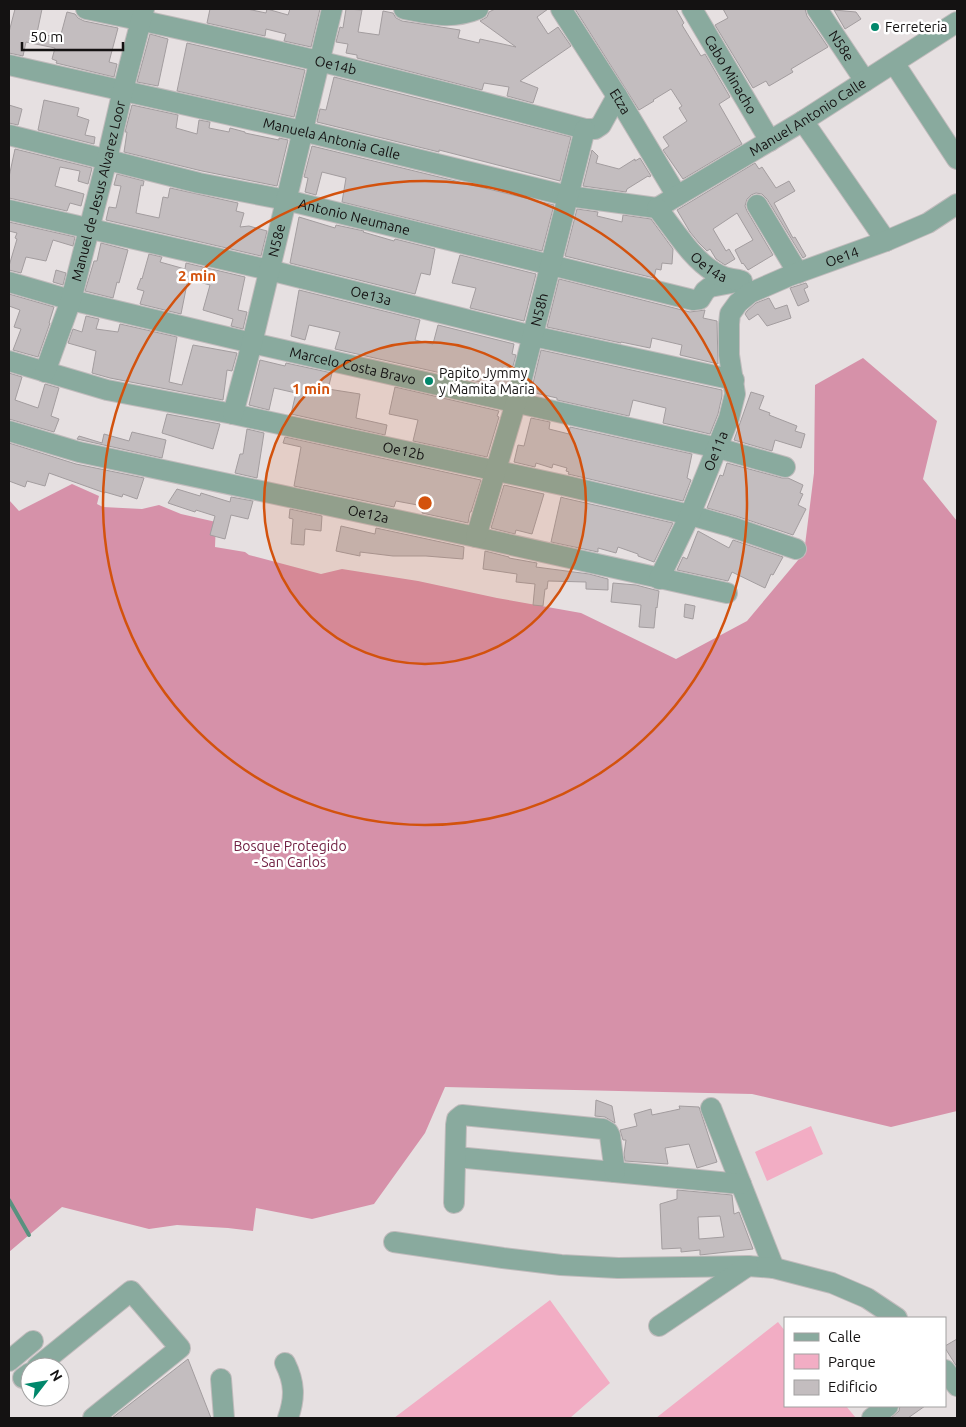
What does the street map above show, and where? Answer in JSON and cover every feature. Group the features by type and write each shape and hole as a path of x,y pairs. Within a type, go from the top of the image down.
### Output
{"street":[{"name":"Oe14b","path":"86,9 143,14 224,38 496,105 585,129"},
{"name":"N58e","path":"233,414 270,270 332,9"},
{"path":"404,9 442,16 478,9"},
{"name":"Etza","path":"561,9 677,196"},
{"name":"Cabo Minacho","path":"692,9 770,140"},
{"name":"N58e","path":"817,9 865,81"},
{"name":"Manuel de Jesus Alvarez Loor","path":"45,372 71,300 143,14"},
{"name":"Manuel Antonio Calle","path":"657,208 803,121 957,22"},
{"path":"894,63 957,159"},
{"name":"Manuela Antonia Calle","path":"9,65 302,131 568,196 657,208"},
{"path":"585,129 601,125 616,96"},
{"path":"803,121 886,241"},
{"name":"N58h","path":"476,537 516,402 585,129"},
{"name":"Antonio Neumane","path":"9,135 199,182 286,200 693,300 700,299 705,290 710,287 742,281"},
{"name":"Oe14","path":"730,314 738,303 750,293 928,223 957,204"},
{"path":"757,205 790,276"},
{"name":"Oe14a","path":"657,208 699,261 715,273 742,281 790,276"},
{"name":"Oe13a","path":"9,210 270,270 533,336 734,380"},
{"name":"Marcelo Costa Bravo","path":"9,282 71,300 252,343 718,448 785,467"},
{"name":"Oe11a","path":"659,579 690,516 729,418 735,394 729,355 730,314"},
{"name":"Oe12b","path":"9,361 107,390 233,414 495,472 568,486 732,527 796,549"},
{"name":"Oe12a","path":"9,432 79,452 727,593"},
{"path":"712,1108 774,1268"},
{"path":"454,1203 456,1125 457,1119 462,1115 603,1129 610,1136 615,1172"},
{"path":"456,1157 741,1184"},
{"path":"394,1242 561,1265 618,1268 748,1266 774,1268 840,1286 867,1298 896,1317"},
{"path":"660,1326 748,1266"},
{"path":"50,1357 131,1291 180,1348 93,1418"},
{"path":"9,1361 33,1341"},
{"path":"285,1363 291,1375 293,1386 293,1399 288,1418"},
{"path":"946,1371 957,1386"},
{"path":"221,1379 224,1418"},
{"path":"872,1418 887,1407"}],"green space":[{"name":"Bosque Protegido - San Carlos","path":"863,358 937,421 923,479 957,521 957,1111 891,1127 752,1094 445,1087 425,1133 374,1204 312,1219 256,1208 253,1231 177,1225 149,1229 62,1207 9,1252 9,500 19,511 72,484 99,496 97,504 103,507 142,509 159,505 181,514 216,522 215,547 245,552 249,555 321,574 342,569 418,581 581,613 676,659 747,621 804,553 814,473 815,385"},
{"path":"811,1126 823,1154 767,1181 755,1152"},
{"path":"550,1300 610,1383 570,1418 394,1418"},
{"path":"778,1322 784,1330 784,1407 847,1407 856,1418 656,1418"}],"building":[{"path":"15,9 42,9 37,33 60,38 67,12 75,14 84,21 118,28 109,62 117,64 114,77 56,63 57,61 52,59 55,48 26,42 23,56 9,53 9,32"},
{"path":"210,9 247,9 266,13 267,9 288,15 290,9 320,9 311,47 284,41 286,34 266,29 265,36 207,23"},
{"path":"346,9 362,10 358,32 379,35 383,11 393,13 396,18 402,21 460,30 458,38 479,43 480,39 516,47 480,21 495,9 548,9 537,17 548,34 558,27 571,46 520,81 538,88 533,103 507,96 509,87 484,83 482,90 357,58 357,55 346,53 348,44 336,42 340,27 343,28"},
{"path":"575,9 676,9 684,23 682,25 701,56 705,54 730,97 719,104 742,144 683,179 663,150 669,146 663,137 687,121 679,108 682,106 671,89 639,110"},
{"path":"723,9 805,9 807,16 828,47 791,69 793,72 769,86 766,81 753,88 715,25 728,18"},
{"path":"834,10 856,12 861,19 845,29"},
{"path":"150,34 168,39 158,86 137,82"},
{"path":"187,43 305,70 294,117 177,91"},
{"path":"334,77 571,137 560,181 439,150 439,152 317,122 320,109 326,110"},
{"path":"44,100 79,108 77,116 89,120 85,135 95,137 94,144 38,130"},
{"path":"9,105 22,109 18,125 9,123"},
{"path":"132,105 178,115 176,128 197,134 199,120 210,122 209,128 229,132 230,128 245,133 288,140 277,186 202,171 124,152 127,132 125,132"},
{"path":"312,146 554,205 542,251 342,202 346,178 322,172 316,195 305,192 308,178 304,177"},
{"path":"15,149 92,168 88,184 78,181 80,171 60,167 55,186 84,194 81,206 70,203 67,211 9,198 9,177"},
{"path":"592,150 598,156 596,163 619,169 640,158 651,176 627,189 626,192 583,186"},
{"path":"755,163 759,169 762,167 776,188 789,181 795,191 774,203 793,238 795,237 806,256 803,258 767,199 762,194 756,193 747,199 745,206 773,255 748,270 742,264 735,250 753,240 737,213 713,229 726,251 729,249 735,259 725,265 716,259 710,249 707,251 699,243 677,210"},
{"path":"117,174 144,181 143,186 141,185 136,213 159,218 163,197 168,198 170,188 238,203 236,211 244,213 240,227 249,226 267,231 261,256 106,220 109,207 116,208 121,186 114,185"},
{"path":"577,209 598,212 597,216 622,222 623,215 651,219 673,249 672,264 662,263 661,270 656,269 654,278 565,256"},
{"path":"299,217 335,228 336,225 364,231 394,241 395,239 435,249 430,275 421,273 415,294 290,263"},
{"path":"9,222 75,237 73,246 53,240 46,261 26,257 21,273 9,270 17,233 9,231"},
{"path":"101,243 128,250 113,298 85,291 94,261 97,261"},
{"path":"149,254 162,257 160,262 185,269 186,263 245,277 238,310 247,312 243,329 231,326 233,319 203,310 210,285 188,279 181,314 140,304 144,291 137,289"},
{"path":"460,255 536,274 524,321 470,308 476,288 452,283"},
{"path":"56,270 66,273 63,285 53,282"},
{"path":"559,279 690,312 705,310 703,318 717,321 718,364 680,355 682,345 652,338 650,348 547,327"},
{"path":"806,283 808,287 804,289 809,301 798,306 790,288"},
{"path":"299,290 420,320 415,340 433,344 438,325 514,344 512,354 516,355 507,388 335,349 340,332 309,325 305,340 291,336"},
{"path":"9,294 54,307 38,357 13,350 21,329 14,327 20,310 9,306"},
{"path":"769,298 775,309 787,305 791,318 767,326 758,314 749,320 745,314 747,311 756,303"},
{"path":"86,316 99,319 96,329 118,332 120,324 177,337 169,382 182,385 193,345 237,353 232,371 227,370 223,400 92,373 96,351 68,343 73,329 82,332"},
{"path":"541,350 722,390 718,414 710,434 663,423 666,408 633,400 629,416 557,400 557,398 531,392"},
{"path":"260,360 285,366 286,363 332,373 328,389 360,394 356,418 387,425 385,435 291,414 296,393 274,388 269,410 249,405"},
{"path":"9,373 22,377 15,400 38,408 45,384 59,388 51,416 59,419 54,432 9,419"},
{"path":"395,387 499,411 497,416 499,417 487,457 413,441 418,420 389,414"},
{"path":"751,392 764,396 759,409 797,426 795,431 805,434 801,448 775,440 772,451 734,440"},
{"path":"167,414 220,424 213,449 162,433"},
{"path":"531,418 550,422 549,429 569,434 570,427 692,454 687,478 691,480 683,501 568,474 567,468 553,464 552,468 536,463 535,467 514,462 518,445 524,446"},
{"path":"247,429 264,433 257,478 235,473 240,454 243,454"},
{"path":"132,432 166,440 162,458 77,439 79,436 102,443 104,434 129,441"},
{"path":"285,437 481,480 468,523 422,513 423,506 396,501 394,507 294,486 301,447 283,443"},
{"path":"9,443 76,464 144,478 137,499 123,494 122,497 105,493 49,473 45,486 27,481 25,487 9,481"},
{"path":"727,463 788,478 803,485 800,493 803,494 798,505 806,509 793,535 707,508 720,475 723,476"},
{"path":"504,485 544,494 532,534 516,530 515,534 491,528"},
{"path":"177,489 200,496 201,493 230,502 231,497 253,501 248,519 231,515 225,539 210,535 215,516 168,503"},
{"path":"561,497 673,523 654,562 618,547 616,553 598,548 598,552 551,542"},
{"path":"290,509 322,516 321,531 305,529 304,545 291,544 293,519 289,518"},
{"path":"341,526 375,534 376,528 464,547 463,559 393,556 360,552 360,556 336,551"},
{"path":"698,531 729,548 733,540 783,557 773,575 771,574 765,588 732,572 728,581 677,570 683,557 687,559"},
{"path":"485,551 537,563 536,567 589,574 608,579 608,590 586,589 586,582 548,581 543,606 533,605 535,584 516,582 517,574 483,569"},
{"path":"613,583 636,585 659,591 654,628 639,627 641,605 611,602"},
{"path":"685,604 695,606 693,619 684,617"},
{"path":"596,1100 612,1106 615,1123 605,1117 595,1116"},
{"path":"679,1106 699,1107 717,1162 697,1168 689,1144 665,1148 668,1164 625,1161 626,1140 623,1140 620,1130 637,1126 634,1114 651,1109 652,1115 680,1109"},
{"path":"677,1190 732,1195 734,1214 739,1212 753,1249 700,1255 700,1250 681,1252 681,1248 662,1249 660,1204 677,1199","holes":["720,1216 724,1237 699,1239 698,1217"]},
{"path":"957,1339 957,1367 946,1350 946,1345"},
{"path":"188,1359 211,1418 112,1418"},
{"path":"900,1407 924,1407 908,1418 891,1418 899,1411"}],"waterway":[{"path":"9,1200 29,1235"}],"place":[{"name":"Ferreteria","path":"875,27"},
{"name":"Papito Jymmy y Mamita Maria","path":"429,381"}]}
